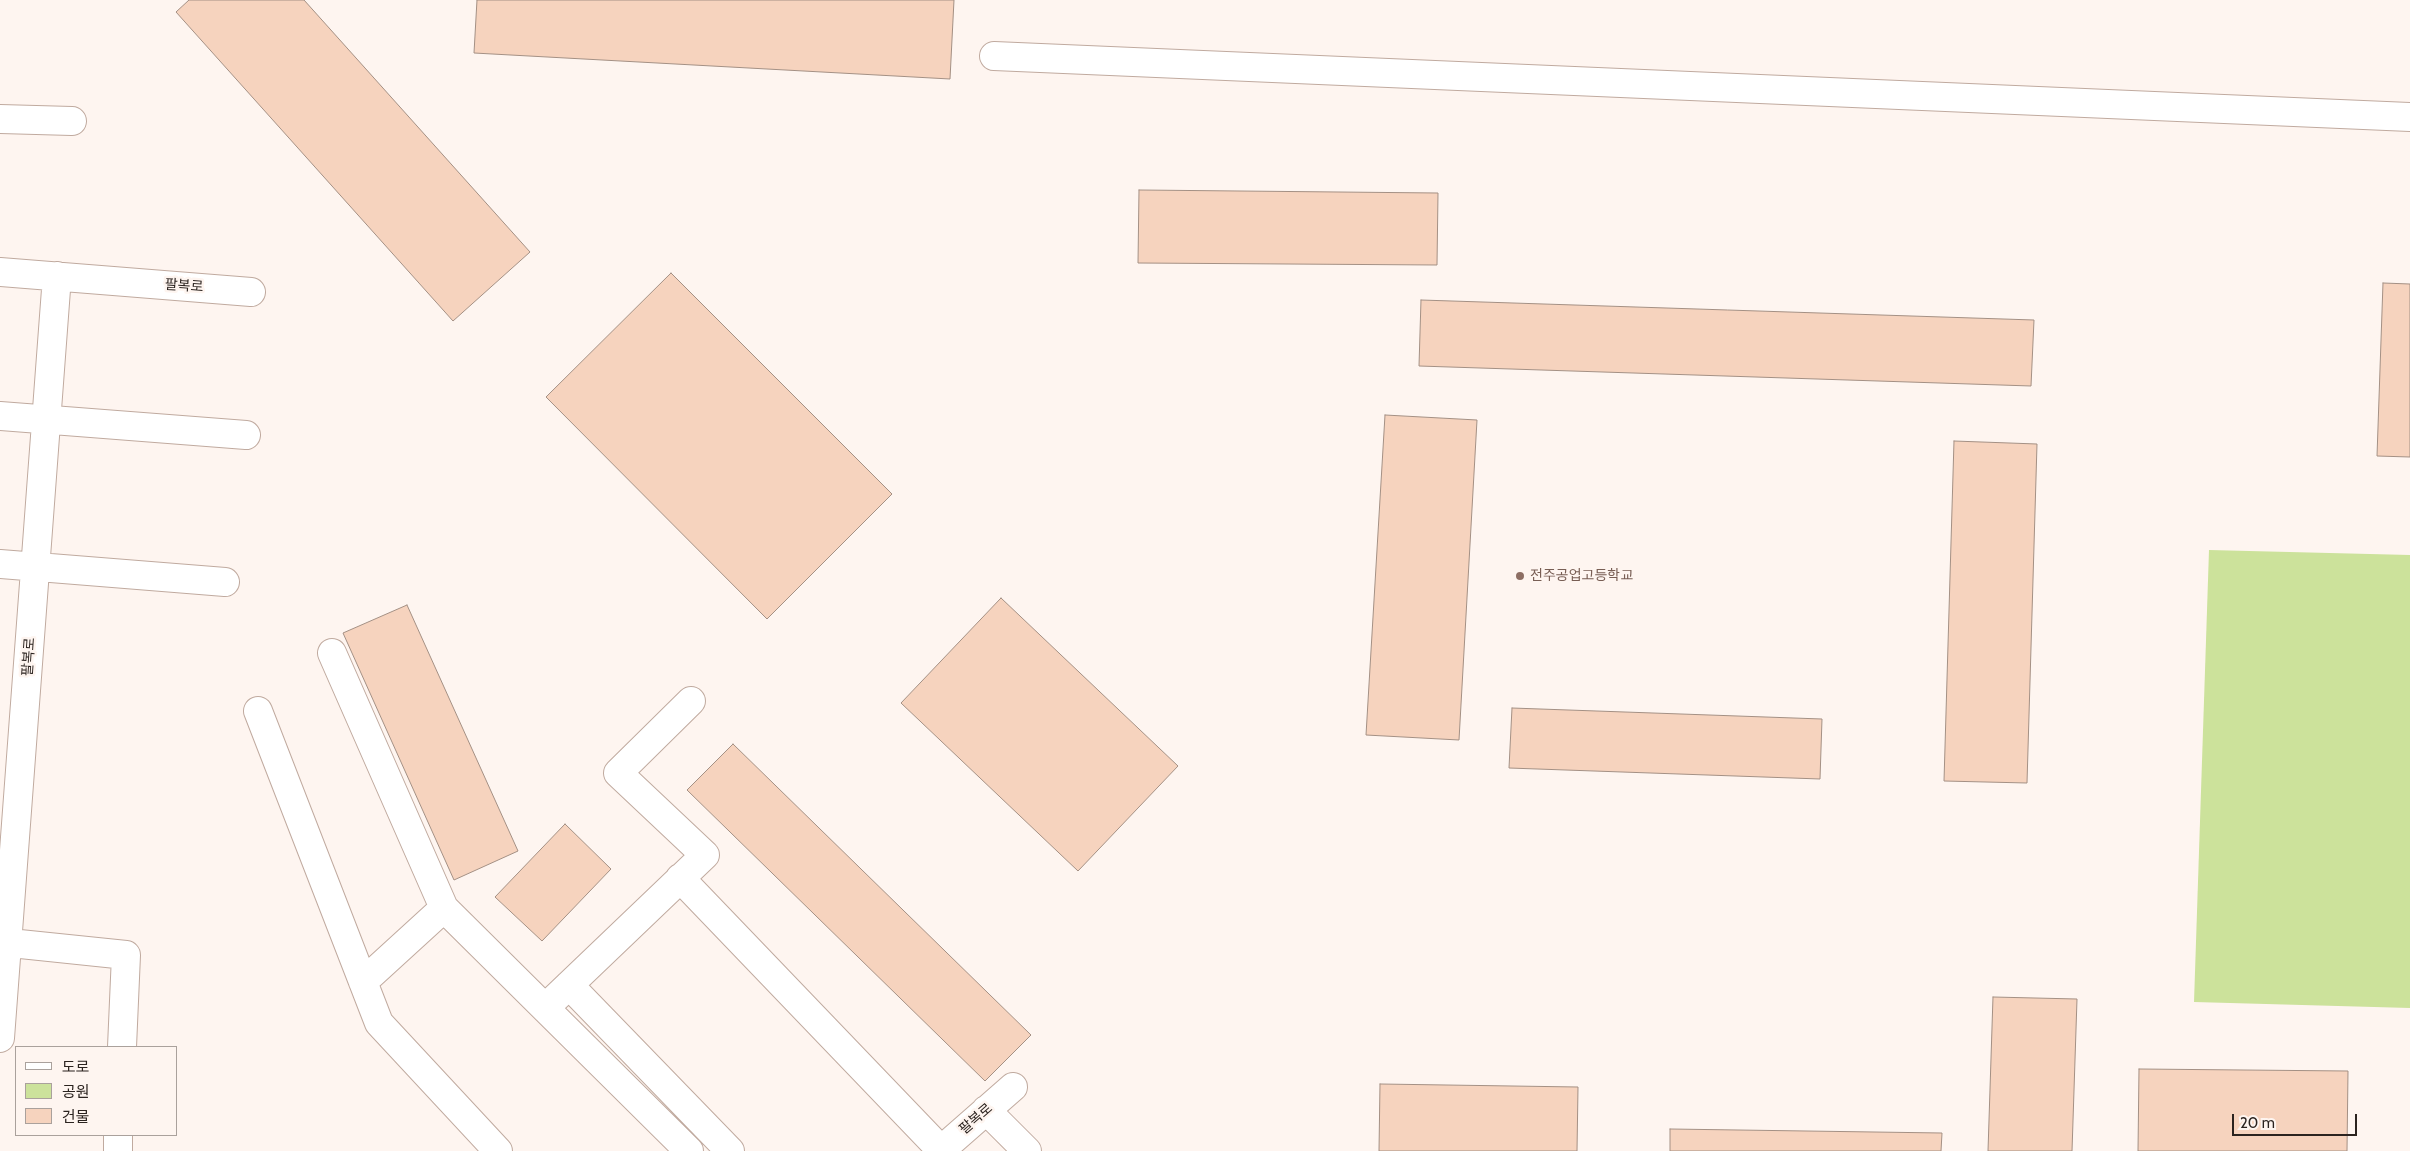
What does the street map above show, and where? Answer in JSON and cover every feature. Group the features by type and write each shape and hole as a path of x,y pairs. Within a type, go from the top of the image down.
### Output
{"lane":[{"path":"994,56 2410,117"},
{"path":"0,119 72,121"},
{"name":"팔복로","path":"0,272 251,292"},
{"name":"팔복로","path":"0,1038 12,723 36,566 57,276"},
{"path":"0,416 246,434"},
{"path":"0,564 225,582"},
{"path":"332,653 444,908 689,1151"},
{"path":"545,1008 705,855 618,773 691,701"},
{"path":"258,711 378,1023 498,1151"},
{"path":"680,878 940,1151"},
{"path":"363,982 444,908"},
{"path":"4,943 126,955 122,1046"},
{"path":"569,985 730,1151"},
{"name":"팔복로","path":"940,1151 1013,1087"},
{"path":"986,1110 1027,1151"},
{"path":"118,1136 118,1151"}],"green space":[{"path":"2209,550 2410,555 2410,1008 2194,1002"}],"building":[{"path":"189,0 304,0 530,252 453,321 176,12"},
{"path":"477,0 954,0 950,79 474,53"},
{"path":"1139,190 1438,193 1437,265 1138,263"},
{"path":"671,273 892,494 767,619 546,397"},
{"path":"2383,283 2410,284 2410,457 2377,456"},
{"path":"1421,300 2034,320 2031,386 1419,366"},
{"path":"1385,415 1477,420 1459,740 1366,735"},
{"path":"1954,441 2037,444 2027,783 1944,781"},
{"path":"1001,598 1178,766 1078,871 901,703"},
{"path":"407,605 518,851 454,880 343,633"},
{"path":"1512,708 1822,719 1820,779 1509,768"},
{"path":"733,744 1031,1035 985,1081 687,790"},
{"path":"565,824 611,869 542,941 495,897"},
{"path":"1993,997 2077,999 2072,1151 1988,1151"},
{"path":"2139,1069 2348,1071 2347,1151 2138,1151"},
{"path":"1380,1084 1578,1087 1577,1151 1379,1151"},
{"path":"1670,1129 1942,1133 1941,1151 1670,1151"}],"place":[{"name":"전주공업고등학교","path":"1520,576"}]}
